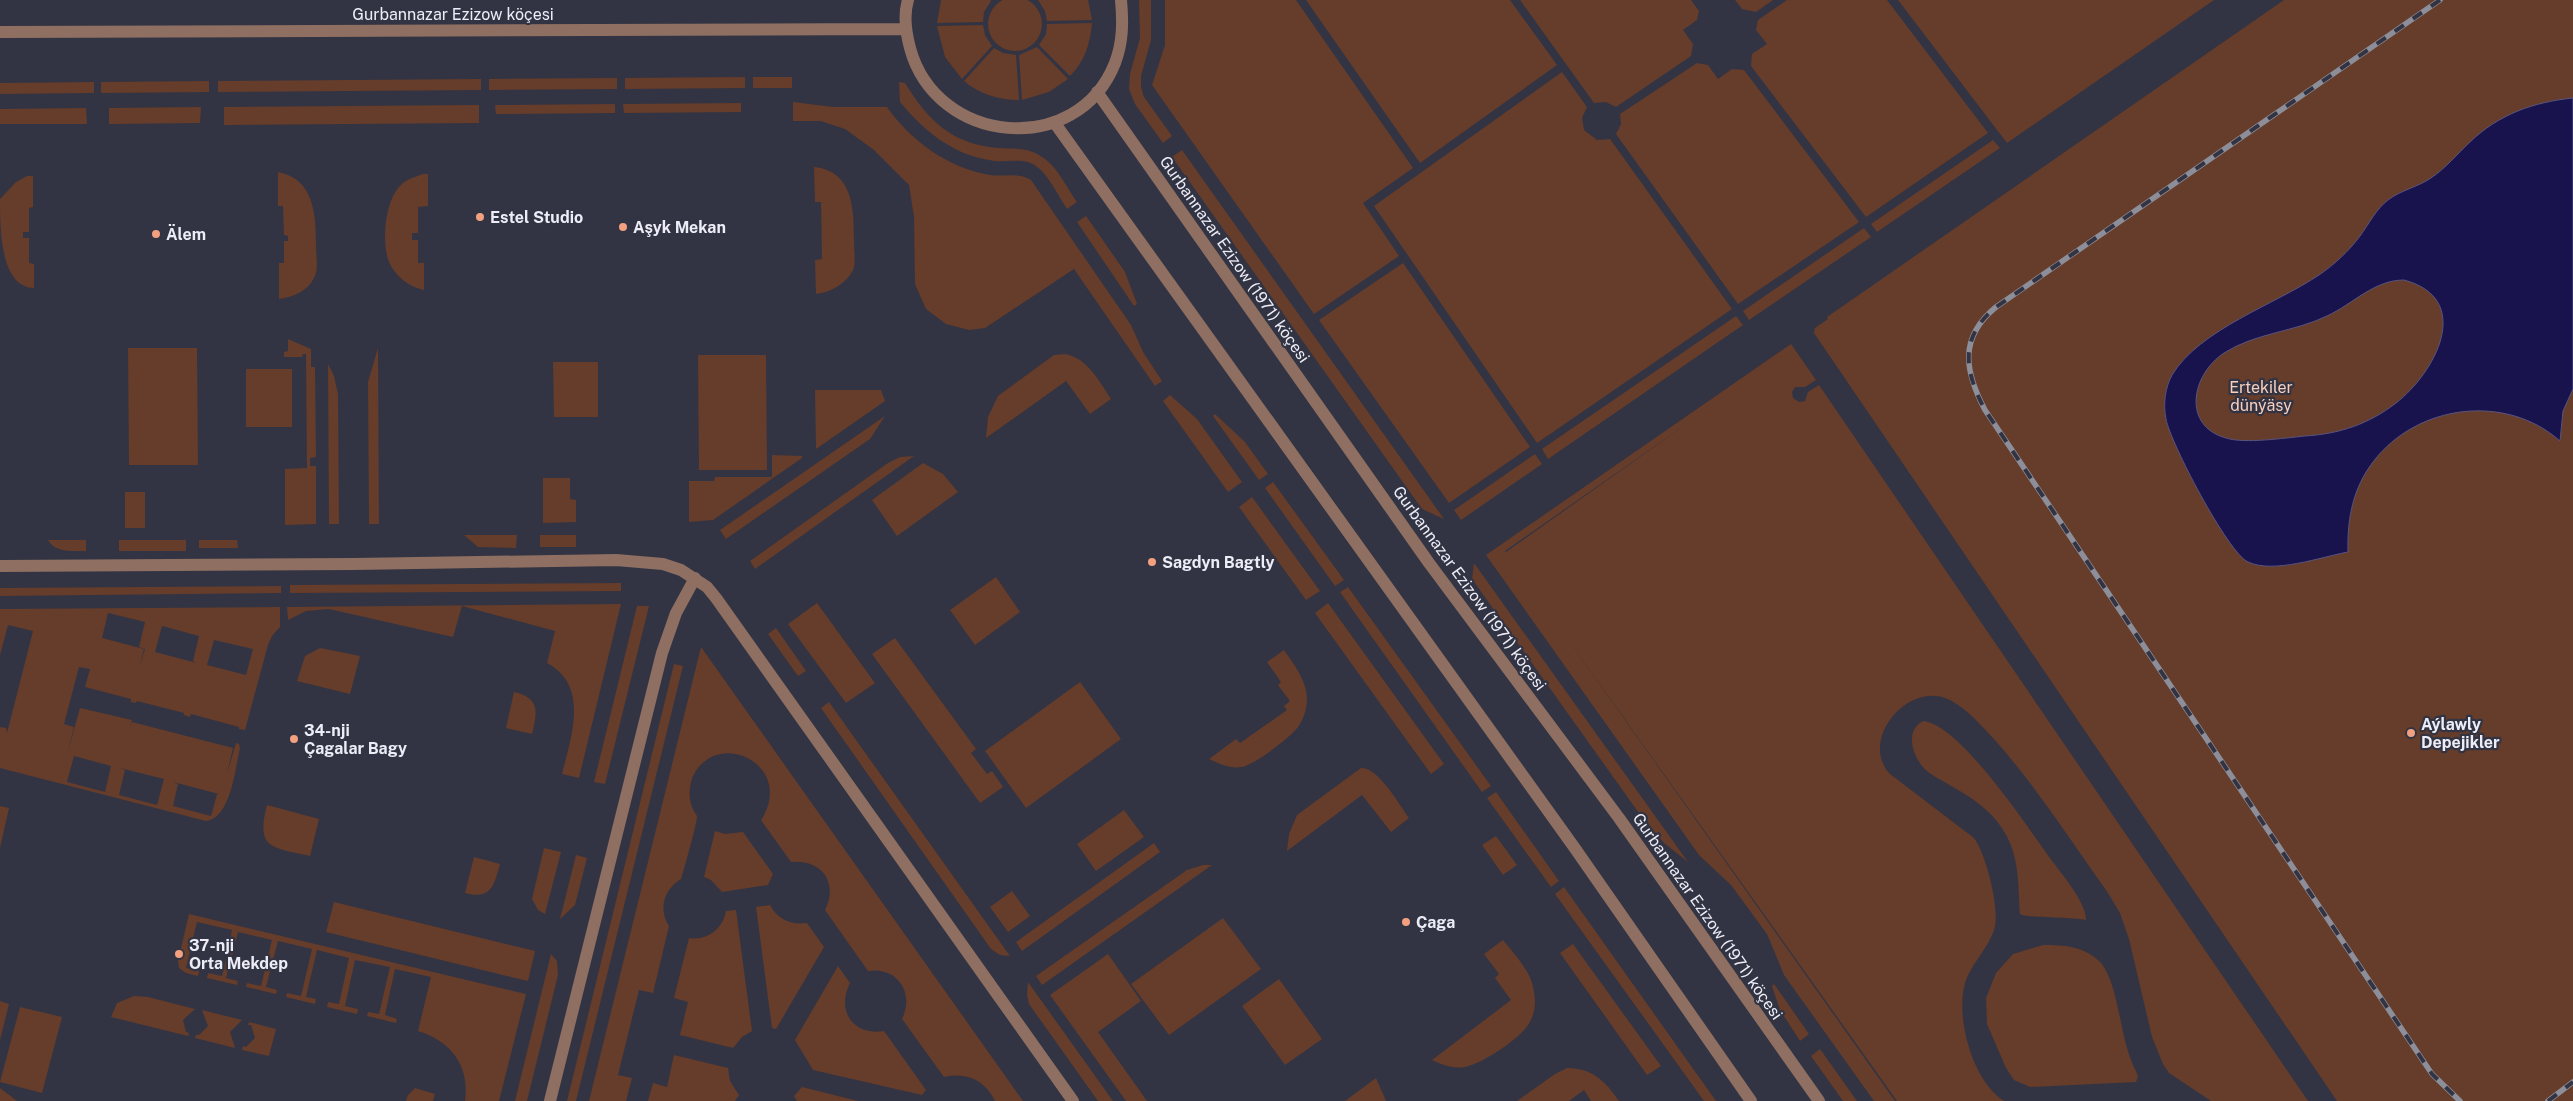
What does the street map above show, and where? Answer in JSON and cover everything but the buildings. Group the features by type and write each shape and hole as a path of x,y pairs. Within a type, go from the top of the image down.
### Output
{"street":[{"path":"908,0 905,29 915,66 933,93 959,114 989,126 1022,129 1054,122 1077,110 1097,92 1115,64 1123,32 1121,0"},
{"name":"Gurbannazar Ezizow köçesi","path":"0,32 905,29"},
{"name":"Gurbannazar Ezizow (1971) köçesi","path":"1097,92 1429,563 1619,818 1819,1101"},
{"path":"1054,122 1574,847 1751,1101"},
{"path":"0,566 616,560 663,564 695,578 716,598 1073,1101"},
{"path":"550,1101 662,653 676,613 695,578"}],"green space":[{"path":"1010,-3 1020,-3 1030,1 1038,9 1042,24 1038,39 1030,47 1020,51 1010,51 1000,47 992,39 988,29 988,19 992,9 1000,1"},
{"path":"941,0 991,1 984,12 983,22 937,23"},
{"path":"1038,0 1088,0 1092,20 1047,21 1045,11"},
{"path":"1139,0 1151,0 1151,40 1141,76 1141,87 1144,97 1172,136 1163,143 1135,104 1129,89 1130,74 1140,38"},
{"path":"1165,0 1296,0 1413,168 1363,203 1399,256 1314,314 1152,85 1165,45"},
{"path":"1306,0 1510,0 1557,65 1420,163"},
{"path":"1520,0 1691,0 1699,11 1697,20 1683,30 1693,44 1691,56 1616,107 1606,102 1594,103"},
{"path":"1735,0 1773,0 1756,12 1742,9"},
{"path":"1787,0 1887,0 1988,133 1866,217 1751,66 1752,54 1767,44 1756,30 1758,20"},
{"path":"1898,0 2214,0 2007,143"},
{"name":"Ertekiler dünýäsy","path":"2284,0 2573,0 2573,1101 2337,1101 1814,333 1815,328 1828,319 1827,317"},
{"path":"1092,23 1086,52 1070,76 1039,45 1046,34 1047,24"},
{"path":"983,25 985,35 992,46 962,79 945,57 937,26"},
{"path":"1037,47 1068,79 1049,92 1022,100 1019,55"},
{"path":"994,48 1003,53 1016,55 1019,100 1004,99 990,95 970,86 964,81"},
{"path":"1697,63 1708,65 1718,79 1732,69 1744,70 1859,222 1738,304 1616,134 1621,124 1620,114"},
{"path":"1562,72 1587,107 1582,118 1584,130 1597,140 1610,139 1732,309 1537,443 1374,206"},
{"path":"745,77 745,88 625,89 625,78"},
{"path":"753,77 792,77 792,88 753,88"},
{"path":"617,78 617,89 489,90 489,79"},
{"path":"481,79 481,90 218,92 218,81"},
{"path":"209,81 209,92 101,93 101,82"},
{"path":"94,82 94,93 0,94 0,83"},
{"path":"899,82 905,83 932,119 954,135 981,146 1026,150 1042,157 1057,172 1077,202 1067,209 1045,175 1032,164 1022,161 995,161 966,154 930,133 900,102"},
{"path":"793,102 833,107 887,107 919,142 945,159 974,171 990,175 1017,175 1031,180 1131,325 1143,352 1162,381 1155,386 1074,269 985,328 969,330 946,324 926,309 915,284 914,217 909,185 874,150 845,129 821,121 793,121"},
{"path":"741,103 741,112 624,113 623,104"},
{"path":"615,104 615,113 496,114 495,105"},
{"path":"479,105 479,123 224,125 224,107"},
{"path":"201,107 200,123 109,124 109,108"},
{"path":"86,108 87,124 0,124 0,109"},
{"path":"1993,140 2000,148 1877,232 1871,224"},
{"path":"1182,150 1444,519 1422,509 1172,157"},
{"path":"814,167 827,170 838,176 845,185 854,219 855,257 853,270 842,283 832,289 816,294 815,260 822,259 821,202 815,202"},
{"path":"278,172 300,182 311,200 314,211 317,262 316,274 304,290 290,297 279,299 279,263 284,263 284,241 288,241 288,236 284,235 283,206 278,206"},
{"path":"423,174 428,174 428,206 418,207 418,233 412,233 412,240 418,240 418,263 424,263 424,290 403,280 395,272 389,262 385,244 388,210 396,191 406,181"},
{"path":"27,176 33,176 33,207 29,208 29,232 23,232 23,238 29,238 29,263 34,264 34,288 23,285 14,278 8,267 4,254 1,225 0,199 16,182"},
{"path":"1086,216 1125,272 1137,304 1134,306 1077,222"},
{"path":"1864,228 1871,237 1749,320 1743,311"},
{"path":"1403,263 1530,447 1449,503 1319,320"},
{"path":"1736,316 1743,325 1548,459 1542,449"},
{"path":"288,339 311,349 311,367 315,367 316,457 310,458 310,466 316,466 316,524 285,525 285,469 307,468 306,354 303,354 302,357 284,357 284,352 288,351"},
{"path":"1791,344 1816,380 1805,387 1795,387 1792,392 1793,398 1799,402 1805,401 1808,392 1819,385 2308,1101 2211,1101 2169,1073 2163,1064 2152,1037 2129,939 2120,913 2108,893 2039,794 2009,756 1973,717 1962,708 1950,700 1934,696 1919,698 1905,705 1893,716 1884,730 1880,745 1882,760 1890,774 1974,838 1983,856 1993,894 1996,917 1995,926 1990,939 1966,980 1962,1010 1964,1028 1975,1063 1983,1078 2004,1101 1897,1101 1557,624 1895,1101 1874,1101 1784,975 1767,934 1731,885 1699,855 1486,555","holes":["1688,423 1506,552 1505,551"]},
{"path":"128,348 197,348 198,465 129,465"},
{"path":"378,348 379,524 369,524 368,382"},
{"path":"1066,354 1087,366 1111,399 1090,414 1066,381 986,438 988,417 998,396 1054,355"},
{"path":"698,355 766,355 767,470 699,470"},
{"path":"553,362 598,362 598,417 554,417"},
{"path":"328,364 334,376 338,394 339,524 329,524"},
{"path":"246,369 292,369 292,427 246,427"},
{"path":"815,390 881,390 885,401 816,449"},
{"path":"1170,395 1197,419 1242,482 1228,492 1163,401"},
{"path":"1215,414 1245,442 1268,474 1259,480 1213,416"},
{"path":"885,416 870,439 726,539 720,530"},
{"path":"1535,454 1542,464 1461,520 1454,510"},
{"path":"772,455 802,456 802,458 713,520 689,522 689,481 714,481 715,477 772,477"},
{"path":"914,456 755,569 750,561 888,463 900,457"},
{"path":"923,463 943,474 958,492 897,536 872,500"},
{"path":"543,478 570,478 570,499 576,500 576,522 543,523"},
{"path":"1273,482 1344,580 1335,586 1265,488"},
{"path":"125,492 145,492 145,528 125,528"},
{"path":"1252,497 1320,591 1306,600 1239,507"},
{"path":"464,535 517,535 516,548 478,547"},
{"path":"540,535 576,535 576,547 540,547"},
{"path":"48,540 86,540 86,551 60,549"},
{"path":"119,540 186,540 186,551 119,551"},
{"path":"199,540 237,540 238,548 199,548"},
{"path":"1474,563 1688,862 1664,843 1641,816 1472,579"},
{"path":"996,577 1020,612 975,645 950,610"},
{"path":"621,583 621,591 290,593 290,585"},
{"path":"281,586 281,593 0,596 0,588"},
{"path":"1348,587 1491,786 1482,792 1340,592"},
{"path":"817,603 875,683 846,703 788,624"},
{"path":"1328,603 1444,764 1431,774 1315,613"},
{"path":"621,604 579,778 562,774 573,729 574,713 573,698 569,685 560,673 547,663 555,631 462,606 453,637 329,609 306,611 288,620 287,607"},
{"path":"637,606 649,606 605,784 594,782"},
{"path":"280,607 280,627 272,636 268,645 245,730 191,714 190,717 184,715 184,713 137,701 136,703 131,702 131,699 85,687 90,669 79,667 64,724 74,727 67,755 80,708 132,720 130,728 132,722 233,748 227,774 236,743 239,744 240,748 234,780 221,811 214,818 206,821 0,768 0,727 6,728 7,733 33,631 8,625 0,655 0,609","holes":["108,613 145,622 139,647 145,649 140,665 144,649 102,638","162,626 199,636 193,661 197,663 155,652","214,640 253,649 246,675 207,665","74,756 111,766 105,792 67,782","120,768 164,779 157,805 119,795 125,770","173,782 219,794 217,794 211,816 173,806 178,784"]},
{"path":"776,628 806,671 798,676 768,634"},
{"path":"895,638 976,749 971,753 987,774 992,771 1003,787 980,803 872,654"},
{"path":"701,647 1023,1101 995,1101 986,1088 974,1079 960,1076 944,1077 902,1019 906,1000 905,991 901,983 887,973 868,971 825,910 830,890 824,874 819,868 811,864 791,862 761,820 769,801 769,783 761,769 749,759 735,754 719,754 705,761 693,776 690,788 690,801 697,816 693,837 681,879 670,888 664,900 664,913 669,926 653,993 639,990 618,1075 632,1078 626,1101 589,1101"},
{"path":"320,648 360,656 350,694 297,681 305,656"},
{"path":"1284,650 1300,674 1307,695 1305,712 1298,727 1272,750 1248,765 1229,767 1209,759 1236,739 1240,743 1287,710 1284,706 1290,701 1278,685 1281,682 1267,662"},
{"path":"674,664 683,666 576,1101 567,1101"},
{"path":"1080,682 1121,739 1026,808 985,751"},
{"path":"514,692 529,698 533,702 536,713 532,734 506,728"},
{"path":"829,702 1010,956 1000,955 991,949 821,708"},
{"path":"1923,721 1938,727 1955,739 1992,779 2078,897 2086,920 2020,914 2017,871 2009,840 1987,810 1929,773 1919,762 1913,750 1912,736 1917,725"},
{"path":"1361,768 1368,769 1381,780 1409,818 1391,832 1362,795 1287,851 1289,834 1297,815"},
{"path":"1496,792 1559,881 1551,887 1487,798"},
{"path":"267,805 319,819 310,856 286,851 270,844 263,831"},
{"path":"0,806 9,808 0,848"},
{"path":"1124,810 1144,837 1096,871 1077,844"},
{"path":"715,831 725,834 743,832 773,874 768,885 722,892 711,880 704,877"},
{"path":"1496,836 1517,865 1503,875 1482,845"},
{"path":"1154,843 1160,852 1022,951 1016,942"},
{"path":"544,848 561,852 545,914 538,910 532,899"},
{"path":"576,855 587,858 575,905 560,919"},
{"path":"474,857 500,864 493,885 486,893 481,895 465,893"},
{"path":"1203,865 1212,865 1042,985 1036,976 1187,870"},
{"path":"1564,887 1716,1101 1704,1101 1555,894"},
{"path":"1012,891 1030,916 1008,932 990,907"},
{"path":"334,902 535,951 528,981 326,932"},
{"path":"770,905 781,918 790,922 807,923 824,947 776,1029 772,1028 756,907"},
{"path":"736,910 752,1031 742,1037 733,1048 680,1035 688,1002 674,998 689,938 708,936 718,928 726,911"},
{"path":"189,914 526,994 499,1101 465,1101 466,1088 464,1077 456,1057 440,1041 418,1031 431,977 395,969 385,1015 397,1019 396,1023 367,1016 368,1012 379,1014 390,967 355,960 345,1006 358,1009 357,1014 327,1007 328,1002 339,1004 349,958 317,950 306,997 316,999 315,1004 286,997 287,993 301,996 312,949 278,941 266,987 277,990 276,994 246,987 247,983 261,986 272,940 238,932 226,978 238,981 237,985 207,978 208,973 222,976 232,930 197,922 186,968 199,971 198,976 186,973 179,968 178,961"},
{"path":"1223,918 1261,969 1169,1035 1131,984"},
{"path":"1503,940 1522,964 1533,985 1535,1005 1530,1021 1523,1031 1509,1044 1472,1065 1452,1067 1432,1060 1511,1000 1495,978 1499,974 1484,954"},
{"path":"1573,944 1661,1066 1647,1075 1560,953"},
{"path":"2043,945 2079,949 2092,955 2104,967 2117,1002 2129,1054 2138,1076 2136,1082 2030,1087 2014,1080 2006,1068 1987,1024 1986,998 1996,973 2013,954"},
{"path":"551,954 557,961 558,975 527,1101 515,1101"},
{"path":"1108,954 1141,1001 1098,1032 1147,1101 1126,1101 1050,995"},
{"path":"838,966 850,983 845,1003 846,1012 850,1019 864,1030 873,1032 884,1031 926,1090 922,1095 813,1070 795,1040"},
{"path":"1279,979 1322,1039 1285,1065 1242,1006"},
{"path":"1028,982 1113,1101 1098,1101 1029,1004 1027,995"},
{"path":"1774,984 1809,1034 1800,1041 1780,1010 1772,986"},
{"path":"134,996 148,997 195,1009 183,1020 186,1032 189,1033 188,1036 111,1017 117,1003"},
{"path":"0,1001 9,1004 0,1040"},
{"path":"20,1007 62,1017 42,1093 0,1082"},
{"path":"202,1010 242,1020 230,1032 235,1048 195,1038 196,1035 199,1035 208,1026"},
{"path":"249,1022 276,1029 269,1056 242,1050 243,1046 246,1047 255,1038 251,1025 248,1025"},
{"path":"1820,1049 1857,1101 1843,1101 1811,1056"},
{"path":"674,1055 728,1068 730,1081 739,1095 735,1101 648,1101 653,1083 667,1087"},
{"path":"1567,1068 1584,1070 1598,1077 1619,1101 1591,1101 1584,1090 1569,1101 1517,1101 1555,1074"},
{"path":"1376,1078 1386,1101 1345,1101"},
{"path":"802,1087 858,1101 797,1101 794,1096"},
{"path":"0,1088 17,1101 0,1101"},
{"path":"415,1088 435,1094 433,1101 406,1101 408,1095"}],"shaded area":[{"path":"2573,98 2573,389 2563,411 2560,441 2538,426 2514,416 2489,411 2463,412 2437,417 2413,428 2391,442 2366,472 2356,493 2350,516 2348,552 2284,565 2259,565 2248,562 2227,539 2214,519 2188,472 2170,431 2166,419 2165,402 2166,391 2172,375 2201,344 2219,331 2301,286 2331,266 2356,242 2376,212 2384,204 2393,197 2436,174 2481,132 2518,111","holes":["2404,280 2426,290 2438,303 2443,319 2441,337 2434,356 2424,374 2410,390 2396,403 2375,417 2353,427 2330,433 2254,441 2226,438 2212,432 2202,423 2197,412 2196,399 2199,386 2204,374 2213,362 2224,353 2249,341 2301,326 2327,316 2383,284"]}],"railway":[{"path":"2440,0 1996,307 1975,331 1969,356 1973,382 1985,410 2432,1074 2460,1101"},
{"path":"2548,1101 2573,1082"}],"place":[{"name":"Estel Studio","path":"480,217"},
{"name":"Aşyk Mekan","path":"623,227"},
{"name":"Älem","path":"156,234"},
{"name":"Sagdyn Bagtly","path":"1152,562"},
{"name":"Aýlawly Depejikler","path":"2411,733"},
{"name":"34-nji Çagalar Bagy","path":"294,739"},
{"name":"Çaga","path":"1406,922"},
{"name":"37-nji Orta Mekdep","path":"179,954"}]}
